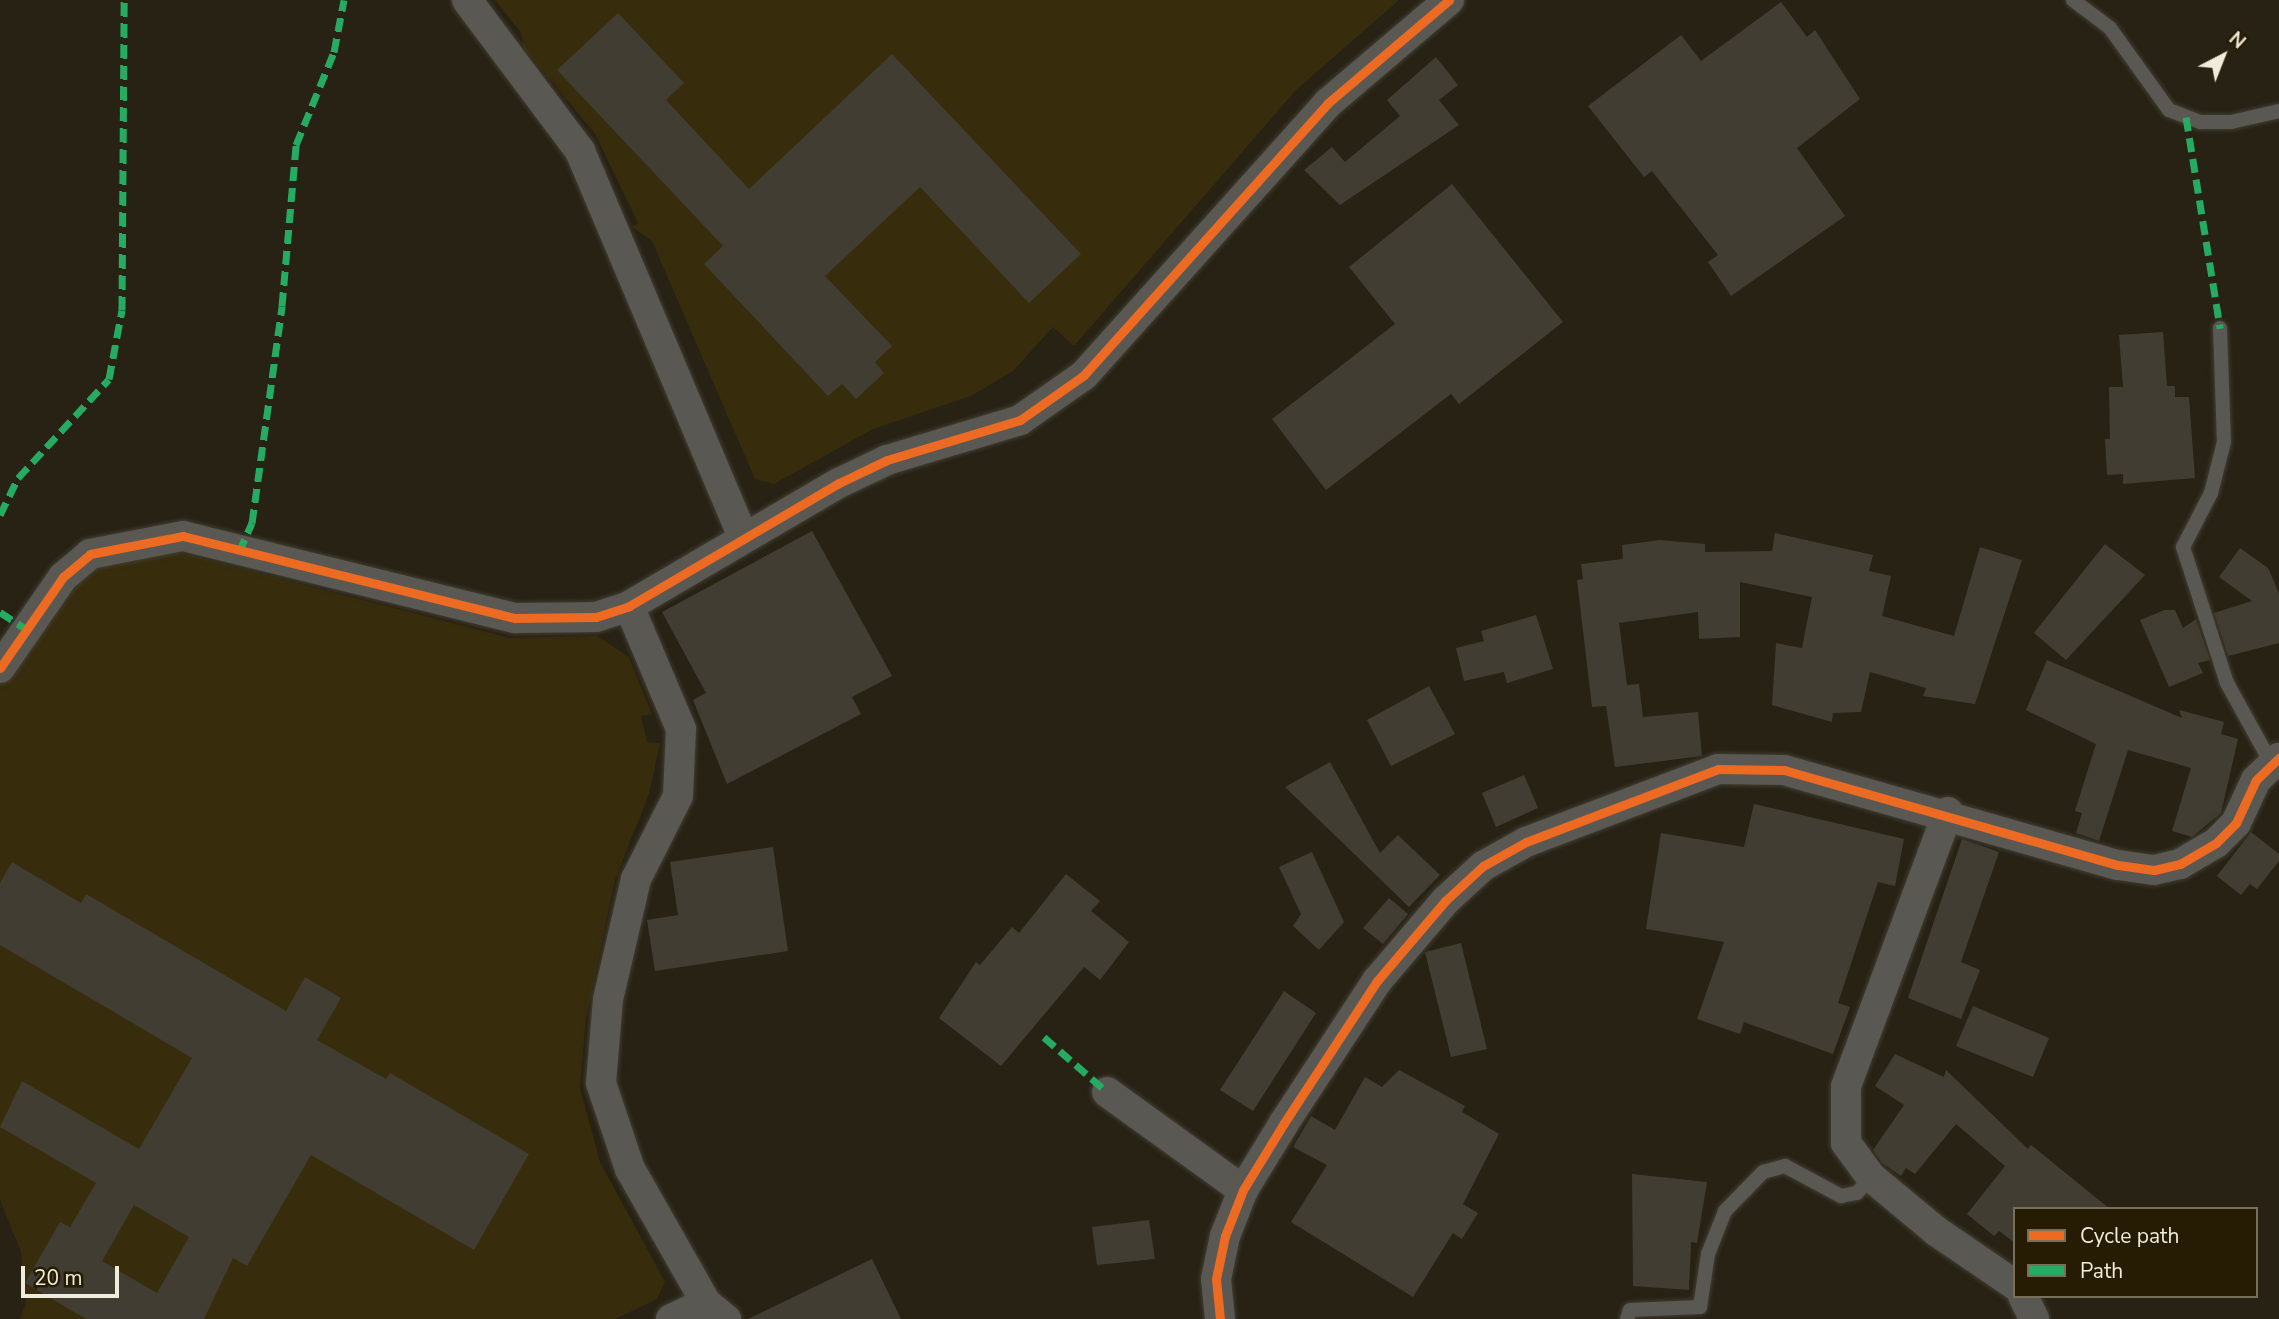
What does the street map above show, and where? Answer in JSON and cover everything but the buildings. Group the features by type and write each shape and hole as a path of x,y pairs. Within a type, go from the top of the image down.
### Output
{"street":[{"path":"467,0 580,151 743,536"},
{"path":"0,668 63,577 90,554 183,536 516,618 596,617 629,606 743,536 887,460 1020,420 1084,375 1328,103 1449,0"},
{"path":"629,606 681,729 678,796 635,878 608,999 601,1083 631,1169 716,1311 671,1319"},
{"path":"1220,1319 1216,1279 1243,1190 1377,981 1445,901 1483,866 1526,842 1718,769 1784,770 1948,812 2118,865 2154,870 2180,864 2216,843 2236,823 2275,760"},
{"path":"1948,812 1841,1110 1846,1143 1871,1177 2013,1284"},
{"path":"1107,1092 1243,1190"},
{"path":"2024,1298 2034,1319"}],"lane":[{"path":"2073,0 2110,28 2169,110 2201,122 2231,122 2279,111"},
{"path":"2220,328 2224,442 2211,493 2183,547 2227,683 2275,760"},
{"path":"1627,1319 1630,1310 1700,1307 1708,1254 1725,1211 1763,1172 1785,1166 1841,1196 1857,1193 1871,1177"}],"shaded area":[{"path":"495,0 1398,1 1296,90 1074,346 1053,327 1013,371 971,396 873,429 774,484 755,479 652,241 632,227 638,223 595,134 523,47 521,33"},
{"path":"172,551 510,638 597,636 629,657 652,714 641,716 647,742 660,743 649,794 615,880 586,1018 580,1088 600,1162 665,1282 657,1299 615,1319 20,1319 26,1303 21,1252 0,1200 0,683 71,582 106,561"}],"marked path":[{"path":"0,515 18,478 109,379 122,310 124,0"},
{"path":"239,552 252,523 282,306 296,145 334,52 344,0"},
{"path":"2186,117 2220,328"},
{"path":"0,612 28,630"},
{"path":"1044,1037 1107,1092"}],"cycle path":[{"path":"0,668 63,577 90,554 183,536 515,618 596,617 629,606 839,483 887,460 1020,420 1084,375 1328,103 1449,0"},
{"path":"1220,1319 1216,1279 1225,1236 1243,1190 1284,1123 1377,981 1445,901 1483,866 1526,842 1718,769 1784,770 2118,865 2154,870 2180,864 2216,843 2236,823 2256,780 2279,758"}]}
